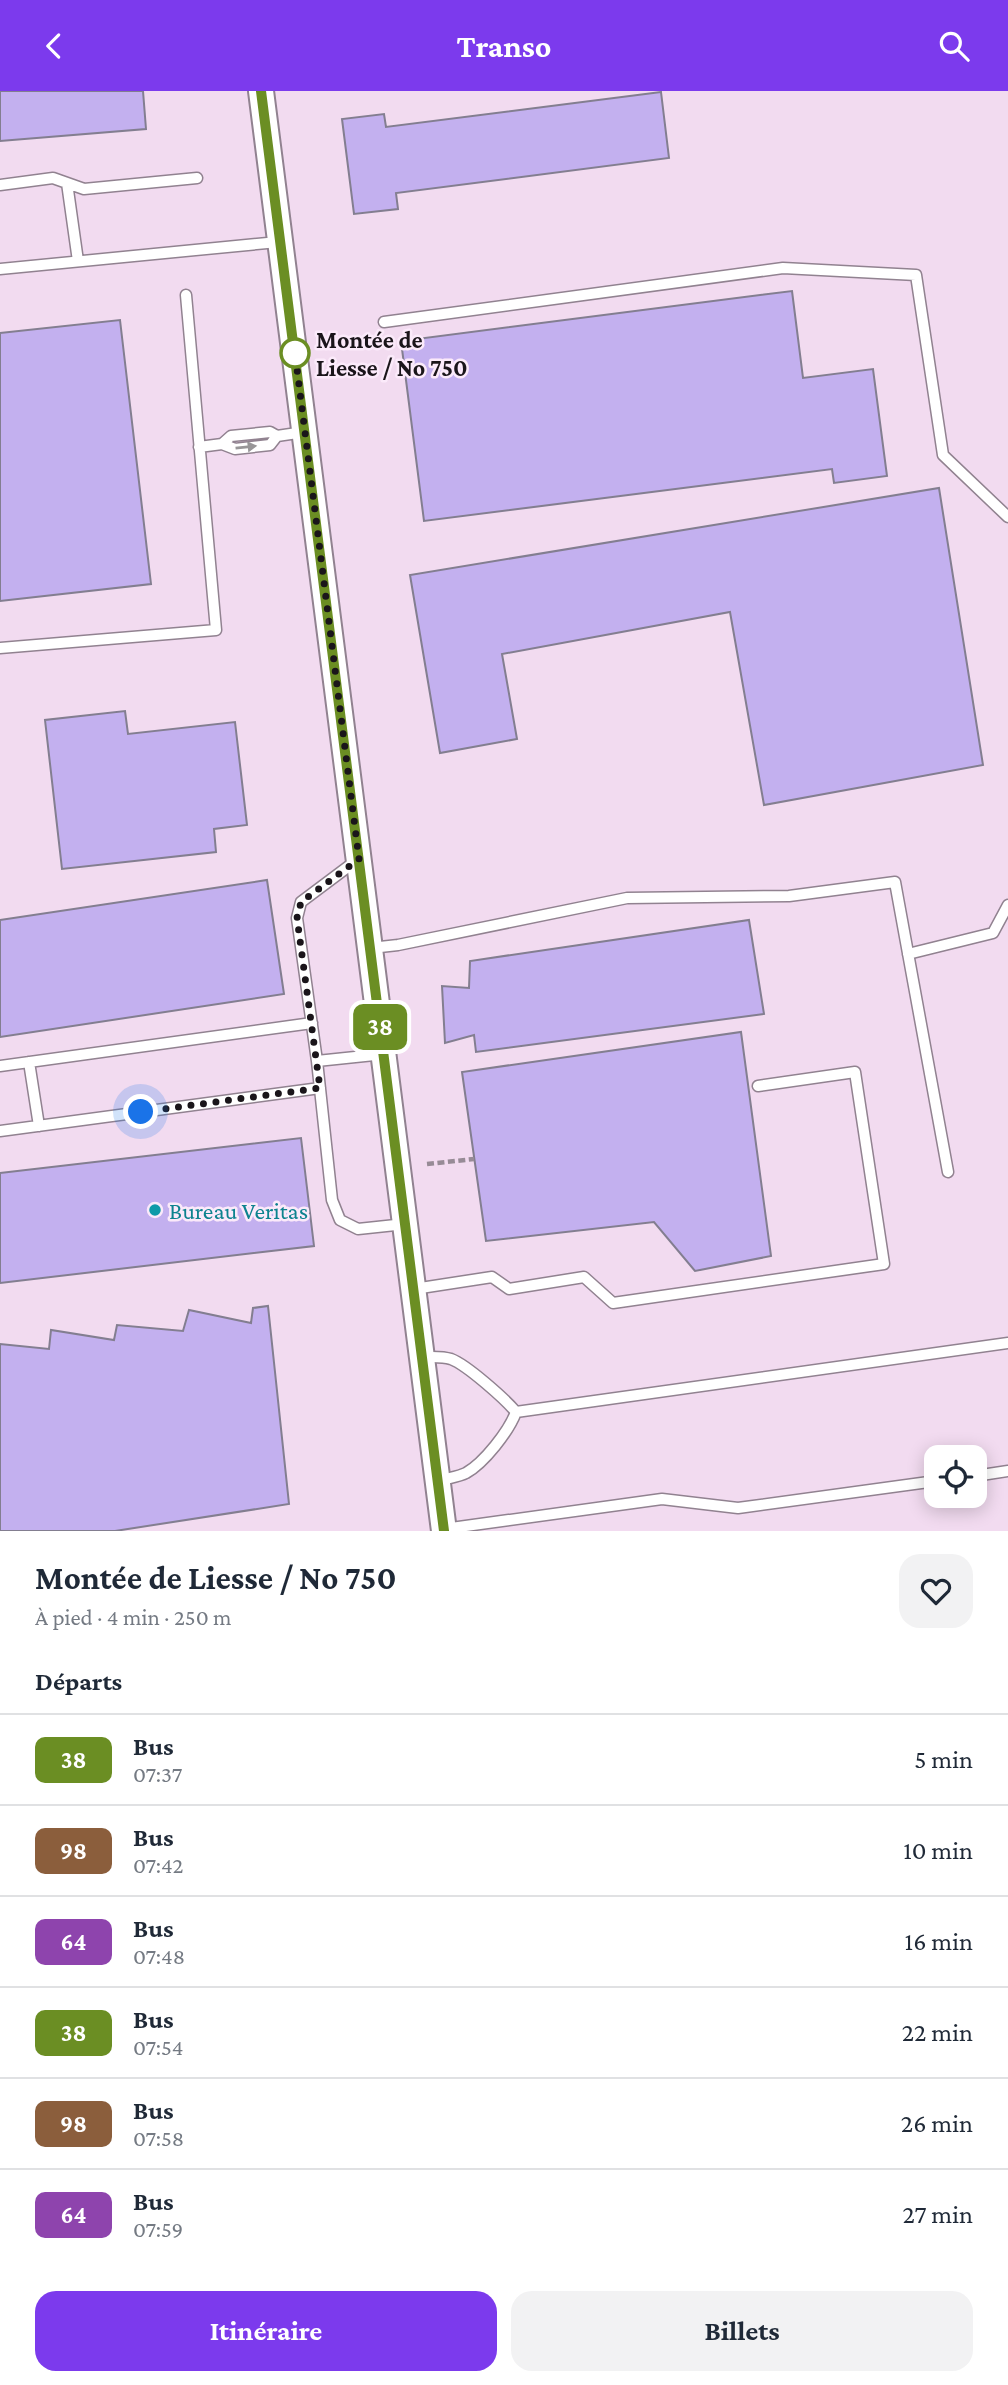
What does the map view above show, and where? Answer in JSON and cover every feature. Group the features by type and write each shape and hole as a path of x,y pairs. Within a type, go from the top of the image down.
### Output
{"street":[{"path":"261,91 444,1530"}],"lane":[{"path":"0,184 53,178 84,189 197,179"},
{"path":"67,183 78,261"},
{"path":"0,269 280,241"},
{"path":"384,322 783,268 916,275 943,455 1008,517"},
{"path":"0,648 216,630 186,295"},
{"path":"199,447 222,444 231,436 270,432 277,436 304,432"},
{"path":"359,859 301,902 297,918 317,1061 332,1200 340,1220 358,1229 405,1224"},
{"path":"370,948 398,945 627,898 789,896 895,881 948,1172"},
{"path":"908,954 993,933 1008,905"},
{"path":"0,1066 312,1023"},
{"path":"317,1061 384,1054"},
{"path":"29,1062 38,1126"},
{"path":"413,1289 492,1277 509,1289 584,1277 613,1303 884,1263 855,1072 758,1086"},
{"path":"0,1131 320,1088"},
{"path":"516,1412 1008,1343"},
{"path":"423,1357 454,1360 508,1402 516,1412"},
{"path":"438,1481 464,1473 476,1465 511,1425 516,1412"},
{"path":"987,1474 1008,1471"},
{"path":"444,1530 662,1499 738,1508 924,1483"}],"path":[{"path":"426,1164 474,1159"}],"shaded area":[{"path":"0,91 1008,91 1008,1531 0,1531"}],"building":[{"path":"0,91 143,91 146,129 0,141"},
{"path":"661,92 669,158 396,193 398,209 354,214 342,119 384,114 386,127"},
{"path":"792,291 803,378 873,369 887,476 834,483 832,469 424,521 401,341"},
{"path":"120,320 151,584 0,601 0,333"},
{"path":"939,488 983,765 764,805 730,612 502,654 517,739 440,753 410,575"},
{"path":"125,711 128,734 235,722 247,825 214,829 216,852 62,869 45,720"},
{"path":"267,880 284,994 0,1037 0,920"},
{"path":"749,920 764,1014 476,1052 474,1035 445,1043 442,986 469,988 470,961"},
{"path":"741,1032 771,1256 695,1271 654,1222 486,1241 462,1072"},
{"name":"Bureau Veritas","path":"301,1138 314,1246 0,1283 0,1173"},
{"path":"268,1306 289,1504 115,1531 0,1531 0,1344 49,1349 51,1330 114,1340 117,1325 183,1331 189,1310 251,1323 253,1308"}],"bus line":[{"name":"38","path":"261,91 444,1531"}],"place":[{"name":"Montée de Liesse / No 750","path":"295,353"},
{"name":"Bureau Veritas","path":"155,1210"}],"route":[{"path":"141,1112 320,1088 297,918 301,902 359,859 295,353"}]}
